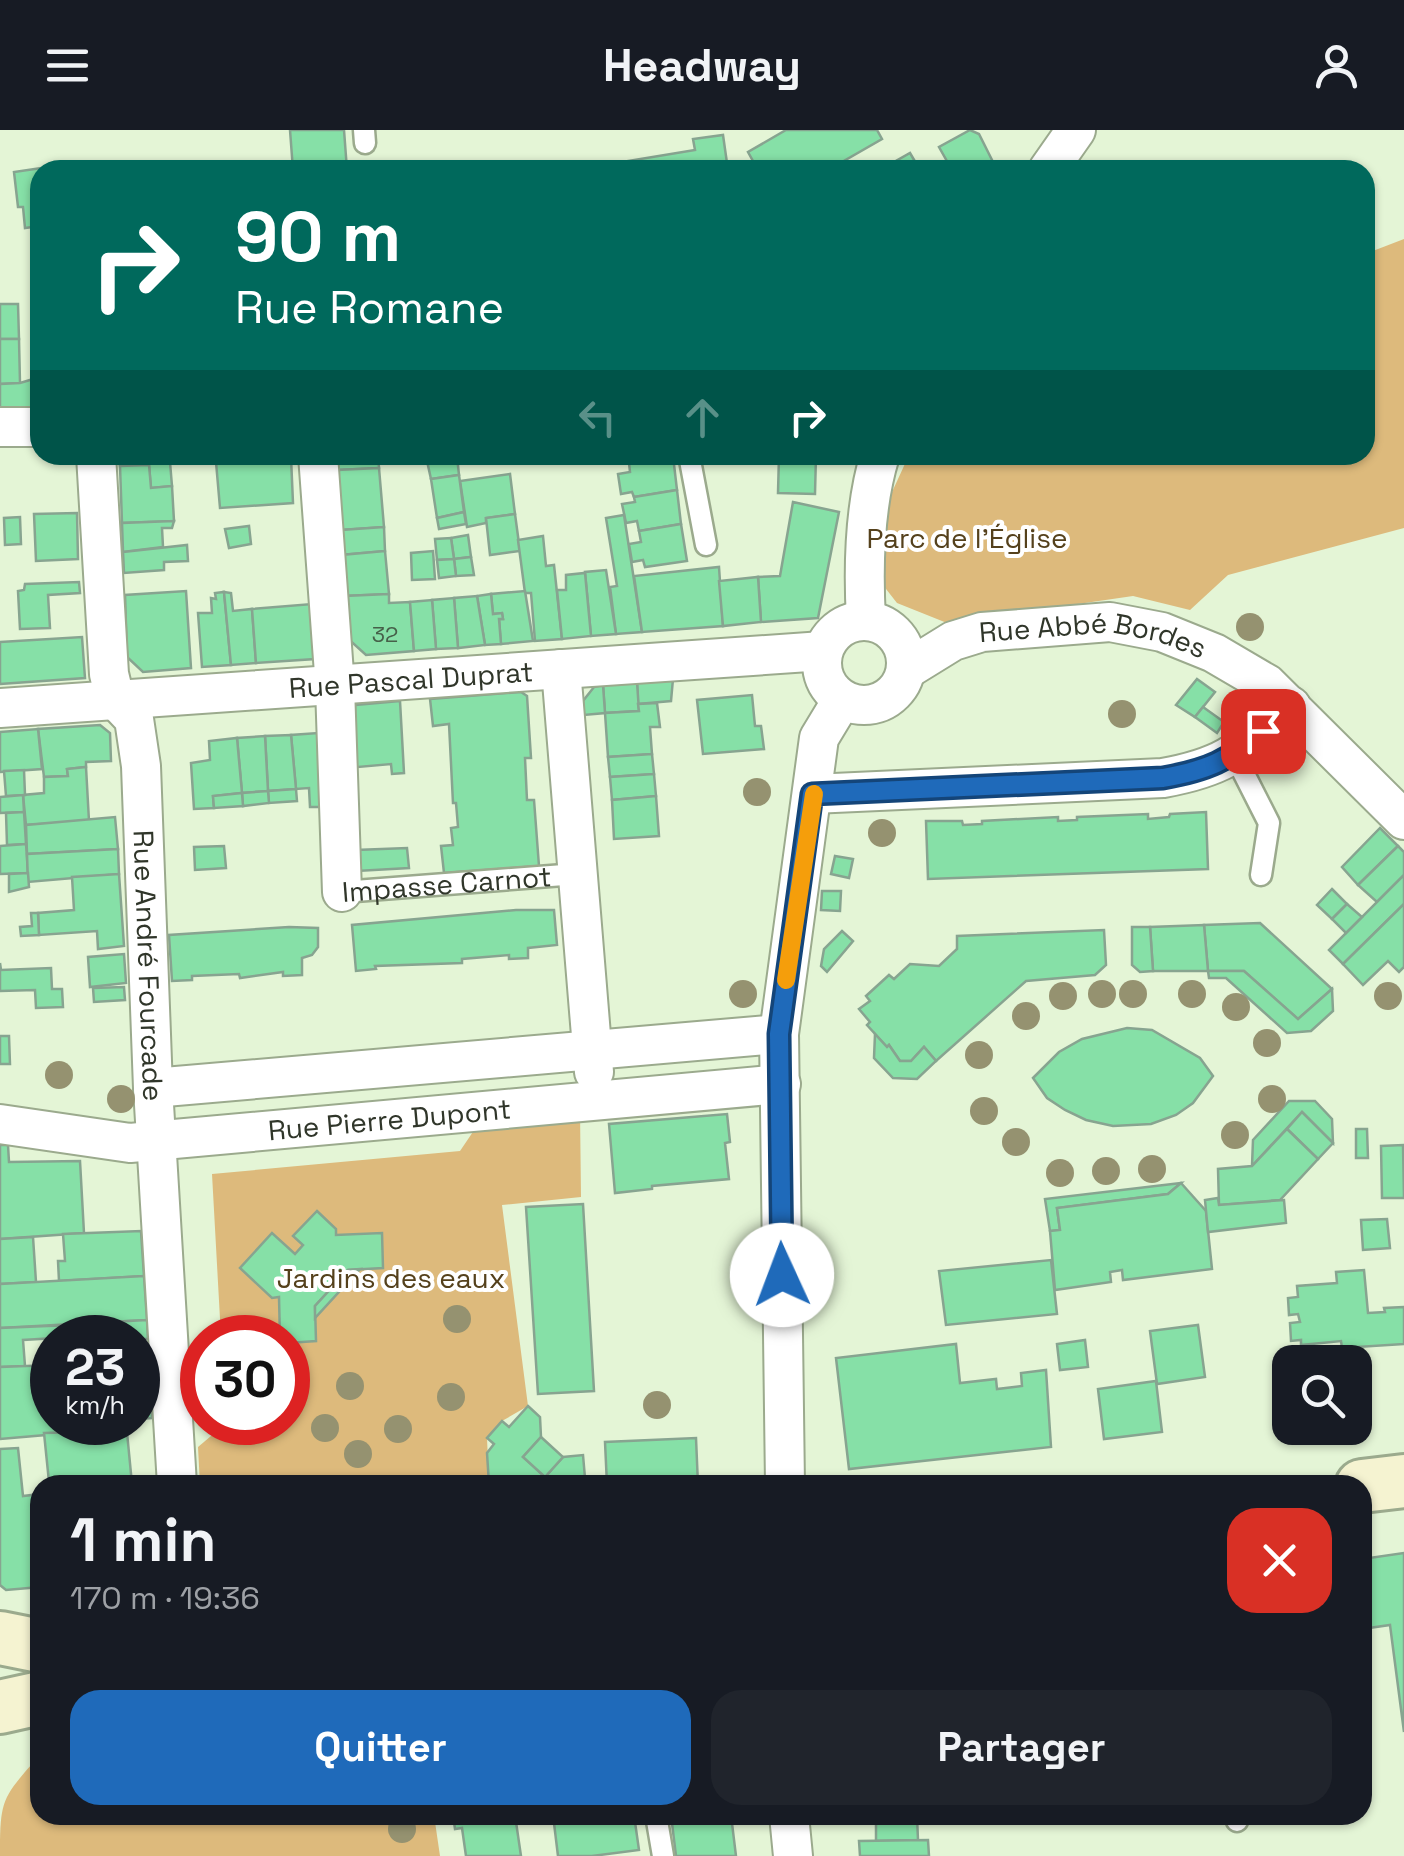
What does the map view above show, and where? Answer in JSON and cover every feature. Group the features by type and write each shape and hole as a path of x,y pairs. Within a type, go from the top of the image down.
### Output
{"main road":[{"path":"1372,1485 1404,1480"},
{"path":"1372,1520 1404,1516"},
{"path":"0,1638 30,1644"},
{"path":"0,1707 30,1700"}],"street":[{"path":"1055,160 1076,130"},
{"path":"0,428 30,427"},
{"name":"Rue André Fourcade","path":"97,465 110,674 114,699 134,719 141,766 153,1088 175,1475"},
{"name":"Impasse Carnot","path":"319,465 335,686 342,892"},
{"path":"866,620 864,586 871,483 877,465"},
{"path":"866,620 888,628 898,638 906,655 906,670 900,687 885,700 856,705 842,700 823,678 820,666 823,651 835,632 866,620"},
{"name":"Rue Abbé Bordes","path":"906,670 967,635 1110,622 1162,632 1214,653 1267,684 1404,820"},
{"name":"Rue Pascal Duprat","path":"0,708 823,651"},
{"path":"561,669 596,1100"},
{"path":"785,1475 779,1034 819,738 842,700"},
{"path":"812,794 1163,778 1206,770 1235,756 1292,706"},
{"name":"Rue Pierre Dupont","path":"153,1088 779,1034"},
{"name":"Rue Pierre Dupont","path":"0,1124 130,1143 781,1084"},
{"path":"791,1825 793,1856"}],"lane":[{"path":"691,465 706,546"},
{"path":"1235,756 1269,822 1260,875"},
{"name":"Impasse Carnot","path":"342,892 578,874"},
{"path":"657,1825 662,1856"}],"green space":[{"name":"Parc de l'Église","path":"1404,239 1404,528 1228,575 1190,610 1133,596 947,623 897,603 879,580 876,527 904,465 1375,465 1375,250"},
{"name":"Jardins des eaux","path":"580,1111 581,1197 502,1205 528,1406 502,1421 487,1438 489,1475 199,1475 200,1445 310,1445 310,1315 220,1315 212,1174 460,1151 481,1120"},
{"path":"30,1767 30,1825 435,1825 440,1856 0,1856 3,1810"}],"building":[{"path":"290,130 344,130 346,160 292,160"},
{"path":"786,130 877,130 882,139 845,160 752,160 748,152"},
{"path":"970,130 979,134 992,160 946,160 939,147"},
{"path":"723,135 727,160 634,160 695,150 693,139"},
{"path":"30,170 30,227 25,228 23,207 18,207 14,172"},
{"path":"0,304 18,304 19,339 0,339"},
{"path":"0,339 19,339 20,383 0,384"},
{"path":"30,380 30,411 0,413 0,384"},
{"path":"149,465 170,465 172,486 151,488"},
{"path":"149,465 151,488 172,486 174,521 122,523 120,466"},
{"path":"216,465 291,465 293,503 220,508"},
{"path":"337,465 379,465 379,468 337,470"},
{"path":"428,465 458,465 459,475 431,479"},
{"path":"629,465 674,465 677,490 634,497 632,492 621,494 618,474 630,472"},
{"path":"779,465 816,465 815,494 778,493"},
{"path":"379,468 384,527 341,530 337,470"},
{"path":"510,474 515,514 486,518 486,523 467,527 460,481"},
{"path":"459,475 464,512 437,518 431,479"},
{"path":"677,490 681,524 639,531 637,521 626,523 622,504 635,502 634,497"},
{"path":"793,502 839,512 818,618 761,622 758,577 780,576"},
{"path":"464,512 466,524 439,529 437,518"},
{"path":"77,513 78,559 36,561 34,514"},
{"path":"515,514 520,551 490,555 486,518"},
{"path":"624,515 642,632 616,634 610,587 617,586 606,518"},
{"path":"20,517 21,544 5,545 4,518"},
{"path":"174,521 172,528 162,528 163,547 123,552 122,523"},
{"path":"681,524 687,561 645,567 643,560 632,562 629,544 641,542 639,531"},
{"path":"249,526 251,544 229,548 225,529"},
{"path":"384,527 385,551 341,555 341,530"},
{"path":"468,535 471,557 454,559 451,538"},
{"path":"543,536 546,566 554,565 562,639 535,641 531,593 525,593 518,540"},
{"path":"451,538 454,559 437,560 435,539"},
{"path":"187,545 188,561 164,562 164,570 124,573 123,552"},
{"path":"385,551 389,594 344,596 341,555"},
{"path":"433,551 435,579 412,580 411,553"},
{"path":"471,557 474,575 456,576 454,559"},
{"path":"454,559 456,576 439,578 437,560"},
{"path":"719,567 723,626 642,632 634,576"},
{"path":"606,570 616,634 591,636 585,572"},
{"path":"585,573 591,636 562,639 557,590 566,590 566,575"},
{"path":"758,577 761,622 723,626 719,581"},
{"path":"79,582 80,593 48,595 50,628 20,629 18,591 24,590 25,584"},
{"path":"186,591 191,668 143,672 127,657 125,595"},
{"path":"525,591 533,641 501,644 502,613 493,614 491,594"},
{"path":"224,592 231,665 202,667 198,613 212,613 211,598 216,599 215,593"},
{"path":"224,592 231,593 233,611 252,609 256,663 231,665"},
{"path":"389,594 389,603 410,602 414,651 366,655 345,636 344,596"},
{"path":"491,594 493,614 502,613 501,644 485,645 477,596"},
{"path":"477,596 485,645 458,648 454,598"},
{"path":"454,598 458,648 436,649 432,600"},
{"path":"432,600 436,649 414,651 410,602"},
{"path":"312,604 315,659 256,663 252,609"},
{"path":"82,637 85,678 0,684 0,642"},
{"path":"673,679 671,701 638,704 637,682"},
{"path":"1197,679 1215,692 1195,717 1176,705"},
{"path":"637,682 639,711 605,713 603,685"},
{"path":"603,685 605,713 584,715 583,701 594,687"},
{"path":"521,692 527,696 531,758 525,758 527,800 534,800 539,866 444,873 441,846 453,845 451,828 458,827 449,724 433,726 430,699"},
{"path":"752,695 755,726 761,726 764,749 703,754 697,700"},
{"path":"400,701 404,773 392,774 391,764 347,768 344,706"},
{"path":"657,703 660,727 650,727 652,754 608,757 605,713 639,711 638,704"},
{"path":"1203,707 1224,722 1217,733 1195,717"},
{"path":"100,725 110,733 111,761 86,762 86,767 67,769 68,776 44,777 38,729"},
{"path":"38,729 42,769 0,772 0,732"},
{"path":"318,733 321,807 310,807 309,788 296,789 291,735"},
{"path":"291,735 296,789 268,791 265,736"},
{"path":"265,736 268,791 242,793 237,738"},
{"path":"237,738 242,793 213,796 214,808 194,809 191,763 210,760 209,741"},
{"path":"652,754 654,774 610,777 608,757"},
{"path":"86,767 89,821 26,825 23,795 44,793 44,777 68,776 67,769"},
{"path":"24,770 25,795 6,796 4,771"},
{"path":"654,774 656,796 612,800 610,777"},
{"path":"296,789 297,801 269,803 268,791"},
{"path":"268,791 269,803 243,806 242,793"},
{"path":"242,793 243,806 214,808 213,796"},
{"path":"23,795 24,812 0,813 0,797"},
{"path":"656,796 659,836 614,839 612,800"},
{"path":"24,812 26,844 7,845 6,813"},
{"path":"1206,812 1208,869 928,879 926,821 962,821 963,825 1148,814 1148,819"},
{"path":"115,817 118,849 27,854 26,825"},
{"path":"1380,828 1398,846 1358,885 1342,867"},
{"path":"26,844 28,873 0,874 0,846"},
{"path":"224,846 226,868 195,870 194,847"},
{"path":"1398,846 1404,852 1404,875 1377,902 1358,885"},
{"path":"407,848 409,868 357,871 356,850"},
{"path":"118,849 119,874 28,882 27,854"},
{"path":"835,856 853,859 849,878 831,874"},
{"path":"28,873 29,887 9,892 9,874"},
{"path":"119,874 124,946 98,949 97,931 39,935 38,913 74,910 72,877"},
{"path":"1404,875 1404,904 1343,964 1329,950"},
{"path":"1332,889 1347,904 1332,919 1317,905"},
{"path":"822,891 841,891 840,911 821,910"},
{"path":"1347,904 1362,917 1346,933 1332,919"},
{"path":"1404,904 1404,967 1399,972 1388,961 1363,985 1343,964"},
{"path":"554,910 557,945 528,948 528,958 509,959 509,955 462,959 462,963 375,966 376,969 356,971 352,925"},
{"path":"31,913 38,913 39,935 21,936 20,927 32,926"},
{"path":"1260,923 1332,989 1298,1019 1244,971 1208,971 1204,925"},
{"path":"1204,925 1208,971 1153,971 1150,927"},
{"path":"1132,927 1150,927 1153,971 1140,972 1132,965"},
{"path":"318,928 318,947 312,955 302,958 302,975 283,976 283,972 240,978 239,974 192,976 192,980 172,981 169,935"},
{"path":"1104,930 1106,965 1095,975 1026,981 936,1061 924,1047 911,1061 900,1061 867,1025 870,1022 859,1009 870,1001 866,996 889,975 894,979 910,964 939,966 957,949 957,936"},
{"path":"842,931 853,941 827,972 821,966 824,949"},
{"path":"124,954 126,983 90,987 88,957"},
{"path":"0,963 1,970 51,968 52,989 62,989 63,1007 36,1008 35,990 0,991"},
{"path":"1208,971 1244,971 1298,1019 1332,989 1333,1011 1311,1031 1287,1033 1226,978 1209,978"},
{"path":"124,987 125,1000 94,1002 93,988"},
{"path":"1127,1028 1152,1030 1200,1058 1213,1076 1193,1103 1176,1115 1151,1124 1113,1126 1065,1110 1047,1098 1033,1078 1059,1052 1082,1039"},
{"path":"875,1034 900,1061 911,1061 924,1047 936,1061 917,1079 893,1078 874,1058"},
{"path":"0,1036 9,1036 10,1064 0,1064"},
{"path":"1289,1101 1315,1101 1332,1119 1333,1143 1302,1112 1252,1166 1253,1140"},
{"path":"1302,1112 1333,1143 1318,1159 1287,1129"},
{"path":"727,1114 729,1179 615,1193 609,1124"},
{"path":"1287,1129 1318,1159 1280,1200 1219,1205 1218,1169 1252,1166"},
{"path":"1356,1129 1367,1129 1368,1158 1356,1158"},
{"path":"0,1145 8,1145 9,1162 80,1161 84,1233 0,1239"},
{"path":"1403,1145 1404,1198 1382,1198 1381,1146"},
{"path":"1181,1183 1168,1194 1057,1208 1060,1230 1050,1231 1045,1199"},
{"path":"1181,1183 1206,1211 1212,1269 1123,1280 1122,1270 1110,1272 1111,1282 1055,1290 1050,1231 1060,1230 1057,1208 1168,1194"},
{"path":"1218,1198 1219,1205 1284,1200 1286,1223 1208,1232 1205,1200"},
{"path":"583,1204 594,1391 538,1394 526,1207"},
{"path":"317,1211 336,1229 336,1235 382,1233 383,1268 348,1270 315,1306 316,1341 310,1341 310,1315 279,1315 279,1297 272,1298 240,1268 272,1233 295,1254 303,1245 293,1236"},
{"path":"1387,1219 1390,1248 1363,1250 1361,1220"},
{"path":"141,1231 144,1276 59,1281 58,1261 65,1261 63,1234"},
{"path":"33,1237 36,1282 0,1284 0,1239"},
{"path":"1051,1260 1057,1314 946,1325 939,1271"},
{"path":"360,1269 315,1318 315,1306 348,1270"},
{"path":"1364,1270 1368,1313 1404,1307 1404,1344 1342,1345 1341,1341 1301,1345 1301,1340 1291,1341 1290,1323 1300,1322 1298,1314 1289,1315 1288,1298 1298,1297 1297,1286 1337,1283 1336,1272"},
{"path":"144,1276 147,1315 30,1315 30,1326 0,1328 0,1284"},
{"path":"1198,1325 1205,1377 1157,1384 1150,1331"},
{"path":"30,1327 30,1340 23,1340 25,1366 0,1367 0,1328"},
{"path":"1085,1340 1088,1367 1060,1370 1057,1344"},
{"path":"956,1344 960,1383 996,1379 997,1389 1022,1386 1021,1373 1046,1370 1051,1447 849,1469 836,1358"},
{"path":"30,1366 30,1436 0,1439 0,1367"},
{"path":"1156,1381 1162,1432 1104,1439 1098,1389"},
{"path":"528,1406 540,1417 541,1437 523,1457 543,1475 488,1475 487,1453 494,1444 487,1438 502,1421 509,1427"},
{"path":"541,1437 563,1457 543,1475 523,1457"},
{"path":"696,1438 698,1475 607,1475 605,1442"},
{"path":"45,1445 128,1445 131,1475 48,1475"},
{"path":"18,1448 23,1496 30,1495 30,1588 6,1590 0,1585 0,1449"},
{"path":"583,1455 585,1475 547,1475 563,1457"},
{"path":"1404,1553 1404,1732 1390,1625 1372,1628 1372,1558"},
{"path":"454,1825 516,1825 521,1856 466,1856 462,1828 455,1829"},
{"path":"554,1825 635,1825 639,1850 558,1856"},
{"path":"672,1825 732,1825 736,1856 676,1856"},
{"path":"876,1825 917,1825 918,1840 876,1841"},
{"path":"928,1840 929,1856 860,1856 859,1841"}],"slow traffic":[{"path":"786,980 814,794"}],"route":[{"path":"782,1275 779,1034 812,794 1163,778 1206,770 1235,756 1263,731"}]}
